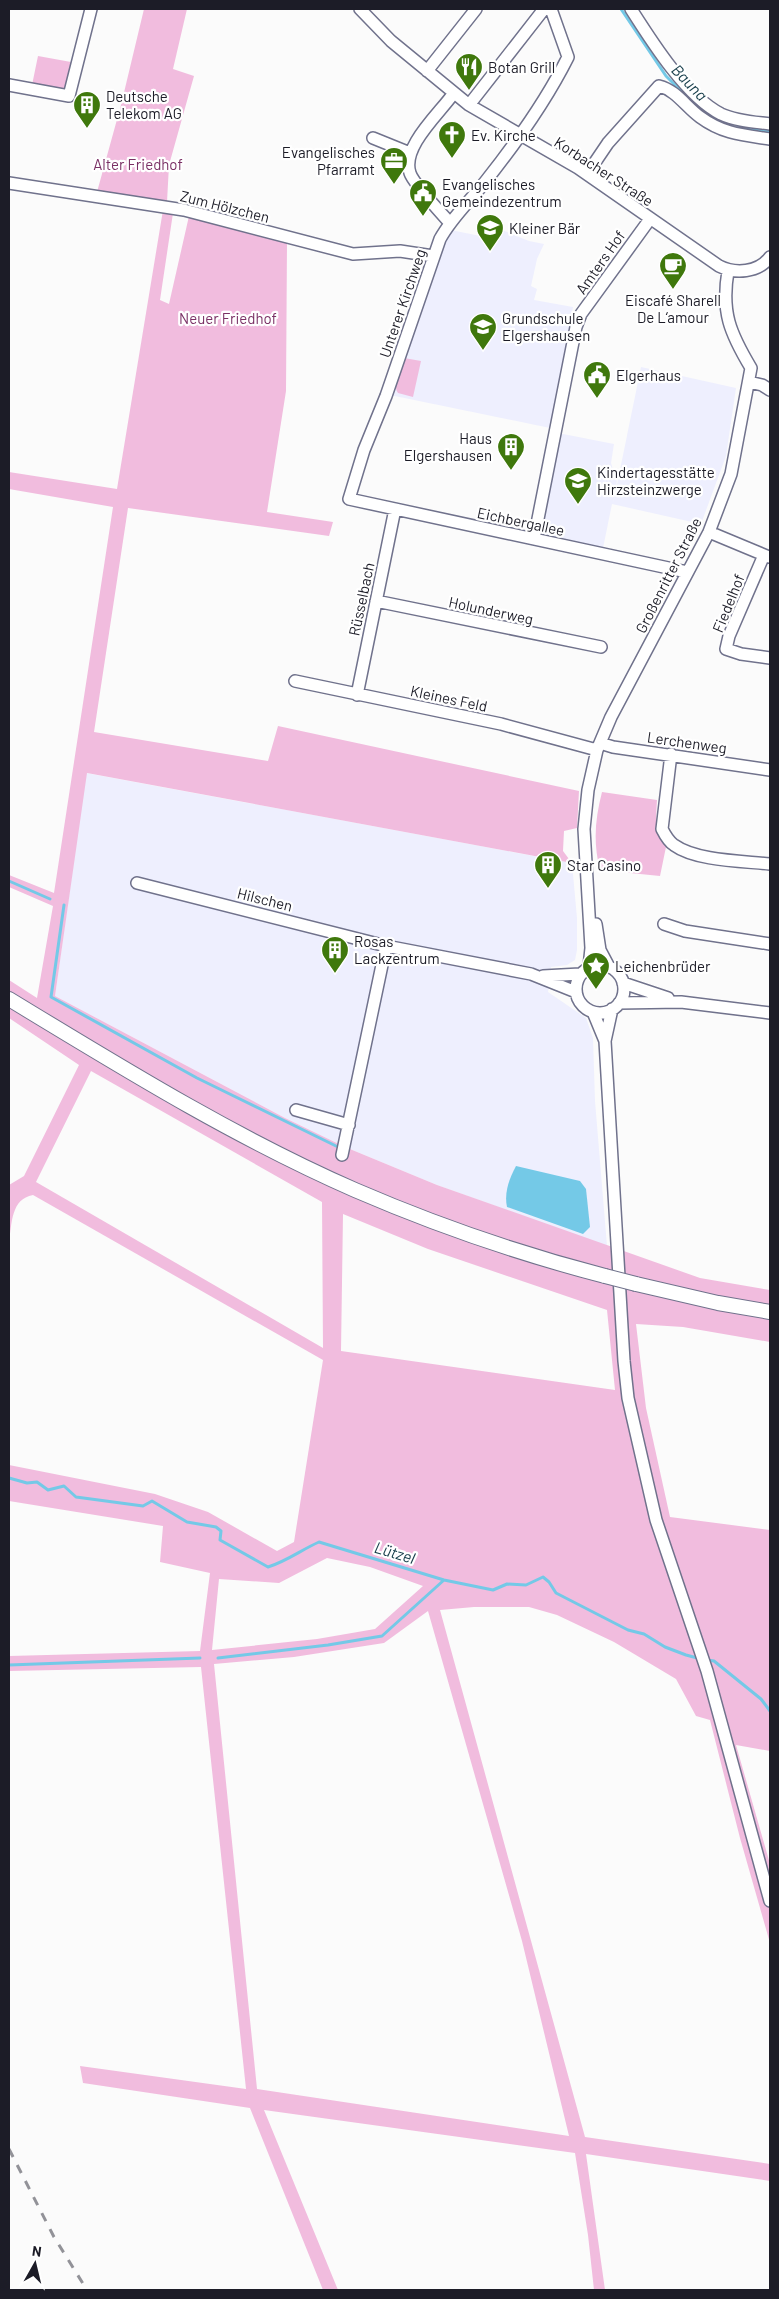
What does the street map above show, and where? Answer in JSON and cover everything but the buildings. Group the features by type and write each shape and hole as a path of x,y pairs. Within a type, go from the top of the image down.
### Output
{"main road":[{"path":"9,999 191,1106 266,1147 355,1190 456,1229 529,1254 636,1284 718,1303 770,1312"}],"street":[{"path":"9,86 69,96 91,9"},
{"name":"Korbacher Straße","path":"360,9 391,41 453,94 520,136 587,174 719,266 728,270"},
{"path":"427,71 476,9"},
{"path":"469,105 544,9"},
{"name":"Unterer Kirchweg","path":"349,499 364,450 400,358 433,256 449,222 485,182 520,136 556,82 568,57 551,9"},
{"path":"631,9 669,65 703,102 722,114 770,124"},
{"path":"587,174 608,143 659,86 668,88 699,116 714,126 731,134 770,139"},
{"path":"449,222 410,173 410,154 425,128 453,94"},
{"path":"373,138 410,154"},
{"name":"Zum Hölzchen","path":"9,183 184,210 353,254 400,251 433,256"},
{"name":"Amters Hof","path":"534,539 571,344 581,314 650,219"},
{"path":"728,270 758,268 770,258"},
{"name":"Großenritter Straße","path":"584,971 591,948 584,829 598,747 611,717 708,532 731,474 751,368 730,331 727,317 728,270"},
{"path":"749,382 762,384 770,390"},
{"name":"Eichbergallee","path":"349,499 687,572"},
{"name":"Rüsselbach","path":"357,694 394,509"},
{"name":"Fiedelhof","path":"708,532 767,556 729,636 726,649 741,654 770,658"},
{"name":"Holunderweg","path":"376,601 601,647"},
{"name":"Kleines Feld","path":"294,682 501,724 598,747"},
{"name":"Lerchenweg","path":"598,747 671,754 770,770"},
{"path":"671,754 662,829 667,838 674,845 692,854 770,864"},
{"name":"Großenritter Straße","path":"586,860 600,950 609,967"},
{"name":"Hilschen","path":"137,883 386,946 539,976 576,992"},
{"path":"664,924 685,931 770,944"},
{"path":"342,1155 386,946"},
{"path":"770,1013 681,1002 616,1006 600,1013 593,1012 582,1004 576,992 584,971 602,965 609,967 620,976 623,983 622,997 616,1006 606,1041 624,1361 628,1398 656,1520 707,1671 770,1901"},
{"name":"Hilschen","path":"539,976 584,971"},
{"path":"623,983 681,1002"},
{"path":"593,1012 606,1041"},
{"path":"296,1110 349,1125"}],"shaded area":[{"name":"Grundschule Elgershausen","path":"490,225 529,241 544,244 537,259 531,286 537,289 534,300 573,307 550,428 385,394 443,245 451,230 485,237"},
{"path":"641,367 736,388 726,456 701,524 612,504 603,548 540,535 558,433 614,444 611,463 614,473 618,475 613,504"},
{"path":"86,773 572,863 577,918 577,950 575,960 567,965 551,967 548,992 586,1018 593,1038 595,1101 607,1246 437,1185 345,1147 285,1118 55,996"}],"green space":[{"name":"Alter Friedhof","path":"144,9 187,9 173,69 194,76 169,165 167,202 97,192 121,105"},
{"path":"38,56 71,62 65,91 32,85"},
{"name":"Neuer Friedhof","path":"163,210 173,213 160,300 169,304 189,216 287,243 286,391 267,512 333,522 329,536 128,508 94,732 268,761 278,726 579,791 577,828 564,831 563,851 572,863 87,773 55,996 285,1118 345,1147 437,1185 700,1278 770,1290 770,1342 683,1327 636,1324 646,1408 670,1517 770,1530 770,1751 736,1745 770,1864 770,1943 740,1838 710,1720 696,1716 676,1679 614,1642 557,1615 529,1607 474,1607 440,1610 585,2137 770,2164 770,2181 586,2154 605,2290 594,2290 588,2235 575,2153 264,2110 338,2290 323,2290 250,2108 83,2083 80,2066 246,2089 201,1667 9,1671 9,1656 200,1651 210,1573 160,1562 163,1526 9,1501 9,1465 155,1494 208,1512 277,1551 294,1542 323,1360 33,1195 20,1201 12,1220 9,1242 9,1185 24,1176 79,1065 9,1018 9,980 37,998 53,906 9,887 9,875 54,893 113,507 9,489 9,472 117,489","holes":["91,1071 322,1202 323,1348 36,1182","343,1214 428,1249 607,1310 615,1390 341,1351","327,1558 370,1567 423,1586 375,1629 317,1639 212,1650 219,1579 279,1583","428,1611 522,1941 569,2136 257,2089 214,1664 294,1657 384,1643"]},
{"path":"404,358 421,361 413,397 398,393 396,389 397,376"},
{"path":"602,792 657,800 656,819 658,831 666,847 660,876 600,870 596,850 596,831"}],"water":[{"path":"516,1166 580,1181 586,1189 590,1227 583,1234 507,1207 508,1186"}],"waterway":[{"name":"Bauna","path":"621,9 666,76 701,111 724,124"},
{"name":"Bauna","path":"737,128 770,132"},
{"path":"9,881 50,899"},
{"path":"64,905 51,997 197,1078 336,1146"},
{"name":"Lützel","path":"9,1478 27,1483 37,1482 48,1490 64,1486 76,1497 143,1506 152,1501 187,1522 216,1527 221,1531 220,1540 268,1567 319,1542 444,1580 493,1590 507,1584 526,1585 543,1577 549,1582 556,1593 628,1630 644,1634 665,1647 701,1659"},
{"path":"218,1658 328,1645 382,1636 444,1580"},
{"path":"9,1665 200,1658"},
{"name":"Lützel","path":"707,1660 714,1661 761,1699 770,1711"}],"railway":[{"path":"9,2149 54,2237 87,2290"}],"place":[{"name":"Botan Grill","path":"469,91"},
{"name":"Deutsche Telekom AG","path":"87,129"},
{"name":"Ev. Kirche","path":"452,159"},
{"name":"Evangelisches Pfarramt","path":"394,185"},
{"name":"Evangelisches Gemeindezentrum","path":"423,217"},
{"name":"Kleiner Bär","path":"490,252"},
{"name":"Eiscafé Sharell De L‘amour","path":"673,290"},
{"name":"Grundschule Elgershausen","path":"483,351"},
{"name":"Elgerhaus","path":"597,399"},
{"name":"Haus Elgershausen","path":"511,471"},
{"name":"Kindertagesstätte Hirzsteinzwerge","path":"578,505"},
{"name":"Star Casino","path":"548,889"},
{"name":"Rosas Lackzentrum","path":"335,974"},
{"name":"Leichenbrüder","path":"596,990"}]}
